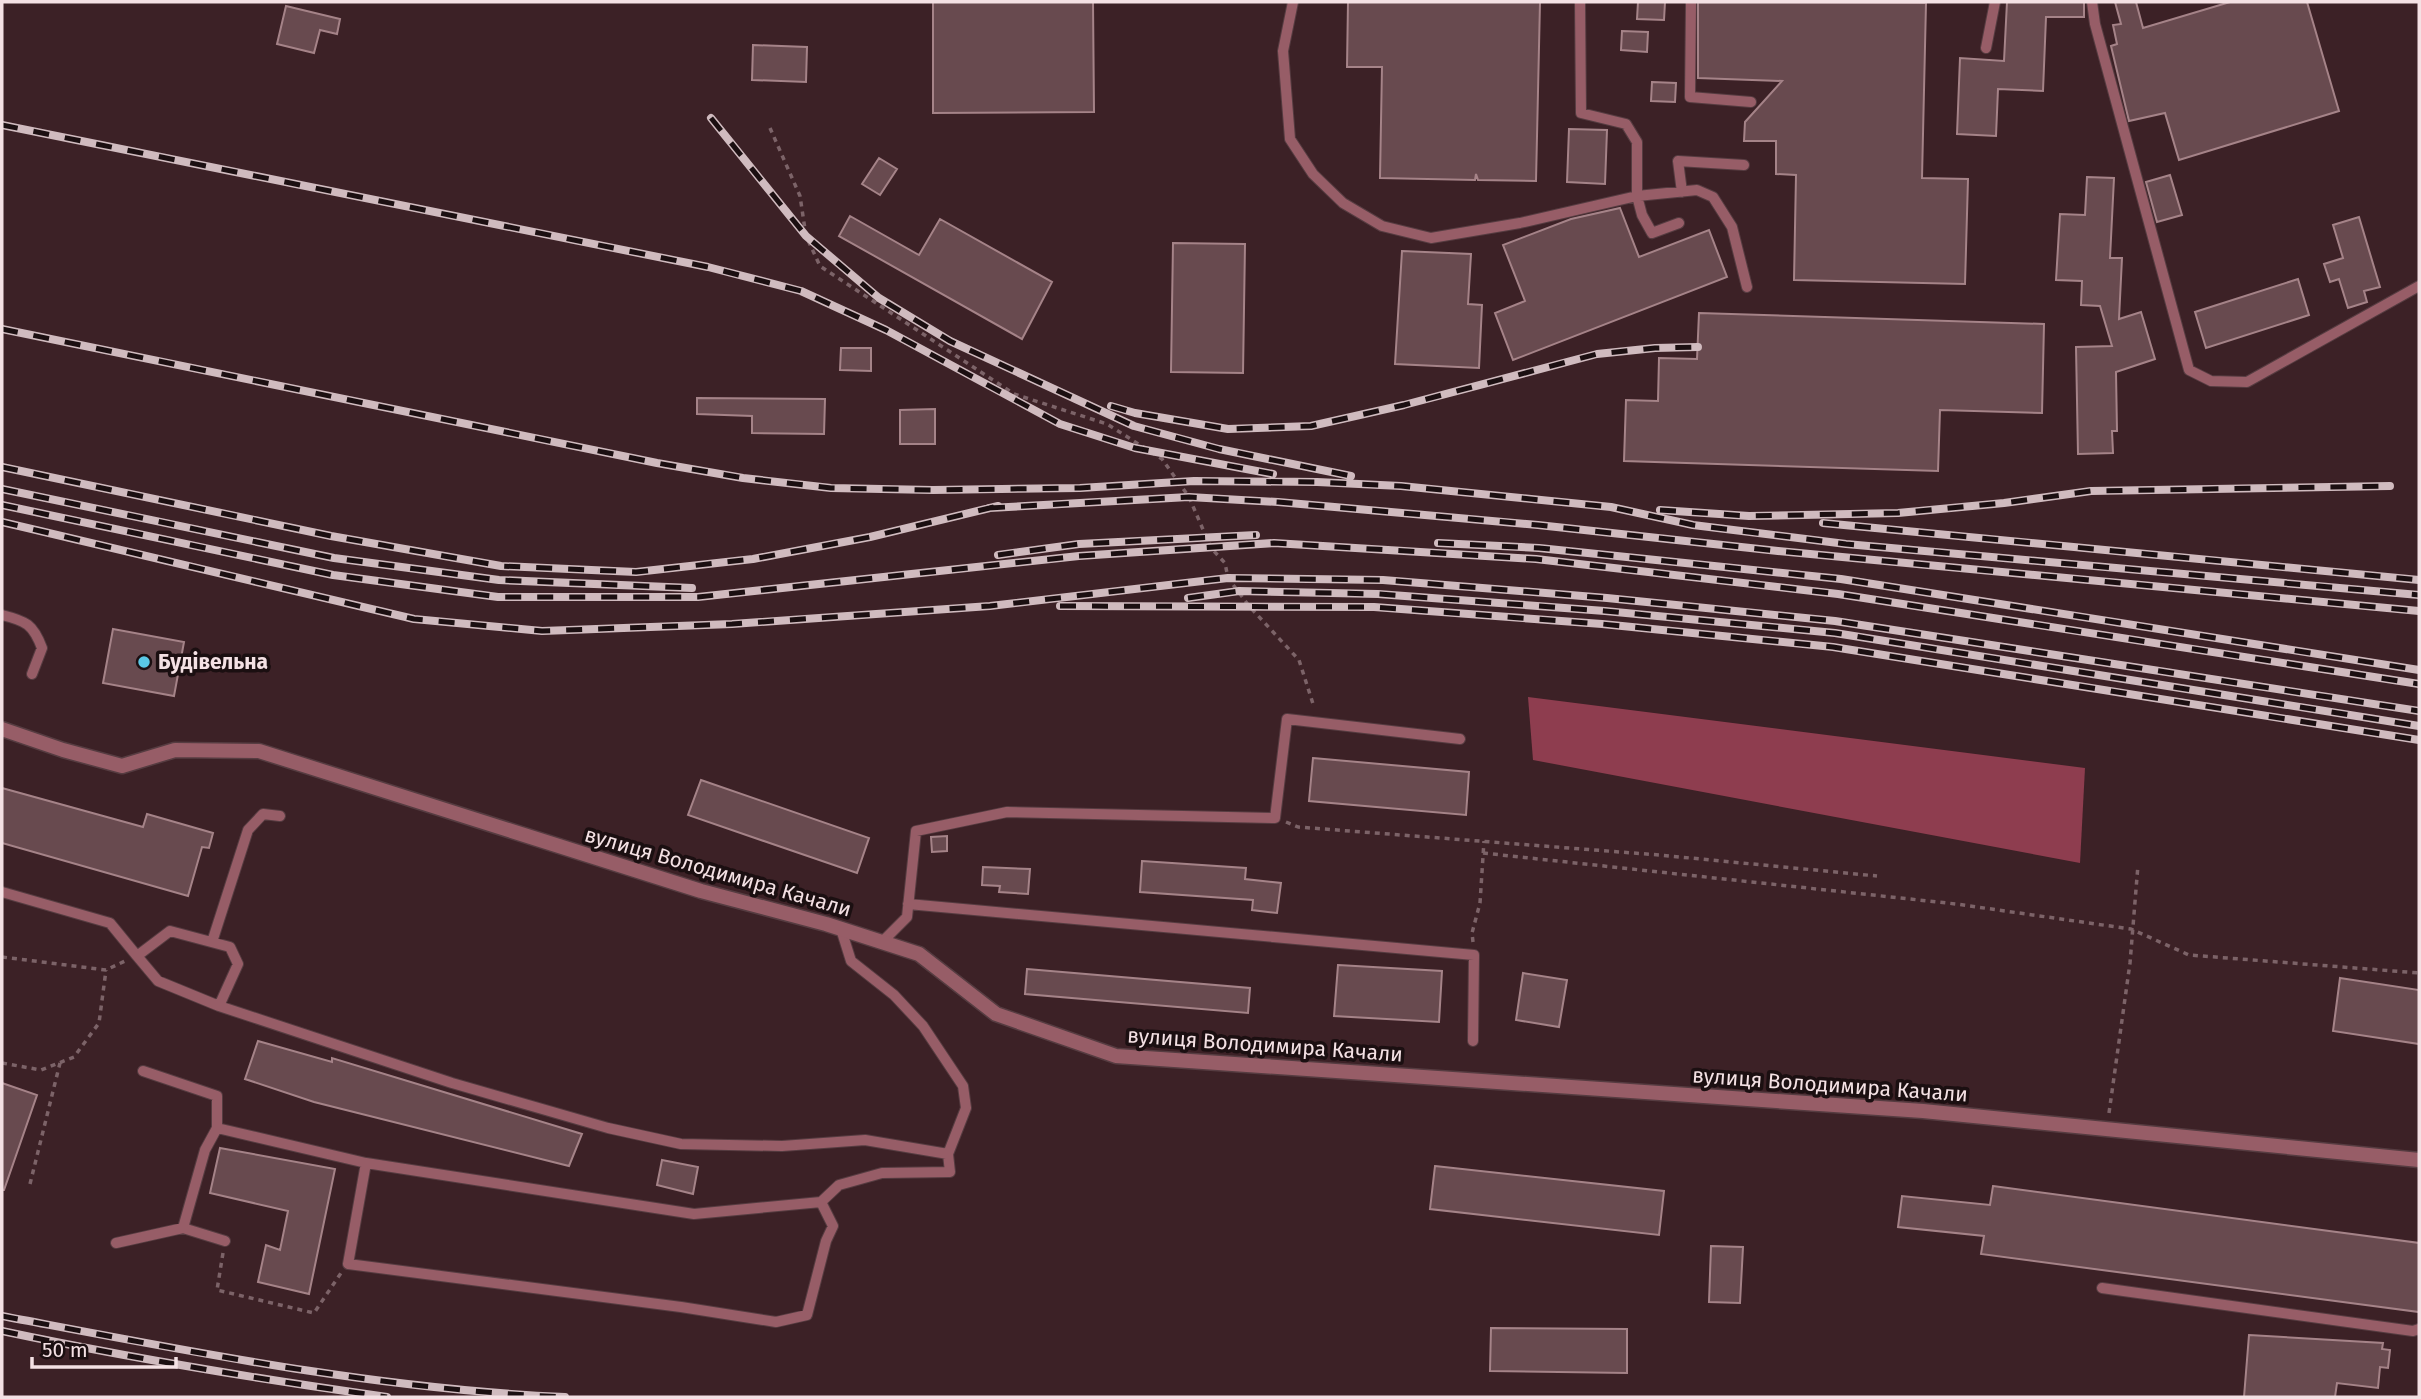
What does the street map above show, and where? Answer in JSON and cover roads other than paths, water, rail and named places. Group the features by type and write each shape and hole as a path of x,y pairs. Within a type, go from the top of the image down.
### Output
{"street":[{"name":"вулиця Володимира Качали","path":"2,729 122,766 175,750 259,751 701,891 841,929 919,954 996,1014 1116,1056 1923,1111 2419,1160"}],"lane":[{"path":"1293,2 1283,51 1290,139 1313,174 1343,203 1382,226 1431,238 1520,223 1637,196 1697,190 1713,197 1732,227 1748,287"},
{"path":"1580,2 1581,113 1626,124 1637,142 1637,196 1652,233 1679,223"},
{"path":"1691,2 1690,97 1751,102"},
{"path":"1986,48 1995,2"},
{"path":"2092,2 2095,24 2189,370 2211,381 2247,382 2419,286"},
{"path":"1682,192 1678,161 1744,165"},
{"path":"2,615 23,621 35,632 42,648 32,674"},
{"path":"882,942 907,917 916,831 1007,813 1275,818 1287,719 1460,740"},
{"path":"212,942 248,830 263,814 280,816"},
{"path":"2,892 110,923 158,981 219,1006 465,1086 608,1128 681,1144 782,1146 865,1140 948,1154"},
{"path":"908,904 1474,955 1473,1041"},
{"path":"217,1128 366,1163 694,1214 821,1202 839,1185 882,1173 950,1172 948,1154 967,1108 963,1086 923,1026 894,995 851,961 841,929"},
{"path":"137,956 170,931 230,947 239,964 219,1006"},
{"path":"143,1071 217,1096 217,1128 205,1150 183,1228"},
{"path":"366,1163 348,1264 681,1307 776,1322 807,1315 826,1241 834,1226 821,1202"},
{"path":"116,1243 183,1228 225,1241"},
{"path":"2102,1288 2413,1331 2419,1329"}],"railway":[{"path":"711,118 806,236 879,298 950,341 1134,426 1219,449 1351,476"},
{"path":"2,125 708,267 801,291 886,330 1060,424 1135,448 1273,474"},
{"path":"2,329 657,463 743,478 831,488 1080,488 1194,481 1401,486 1611,507 1693,525 1846,544 2419,595"},
{"path":"1111,406 1135,413 1228,429 1311,426 1404,405 1597,354 1698,347"},
{"path":"2,467 331,536 501,566 636,572 753,559 870,537 998,506"},
{"path":"1660,510 1749,516 1898,513 2091,491 2390,486"},
{"path":"2,489 334,558 499,580 692,588"},
{"path":"989,508 1189,497 1278,502 2419,611"},
{"path":"2,505 333,575 498,597 698,597 1079,556 1274,543 1536,559 1838,594 2419,684"},
{"path":"2,522 414,619 542,631 732,624 990,606 1228,578 1383,580 1607,598 1835,621 2419,711"},
{"path":"1823,523 2419,580"},
{"path":"998,555 1079,544 1256,535"},
{"path":"1438,543 1539,548 1841,579 2419,670"},
{"path":"1188,598 1239,591 1378,594 1605,611 1835,633 2419,726"},
{"path":"1060,606 1374,607 1602,624 1833,647 2419,740"},
{"path":"2,1316 282,1367 423,1386 565,1397"},
{"path":"2,1331 194,1367 387,1397"}],"place":[{"name":"Будівельна","path":"144,662"}]}
